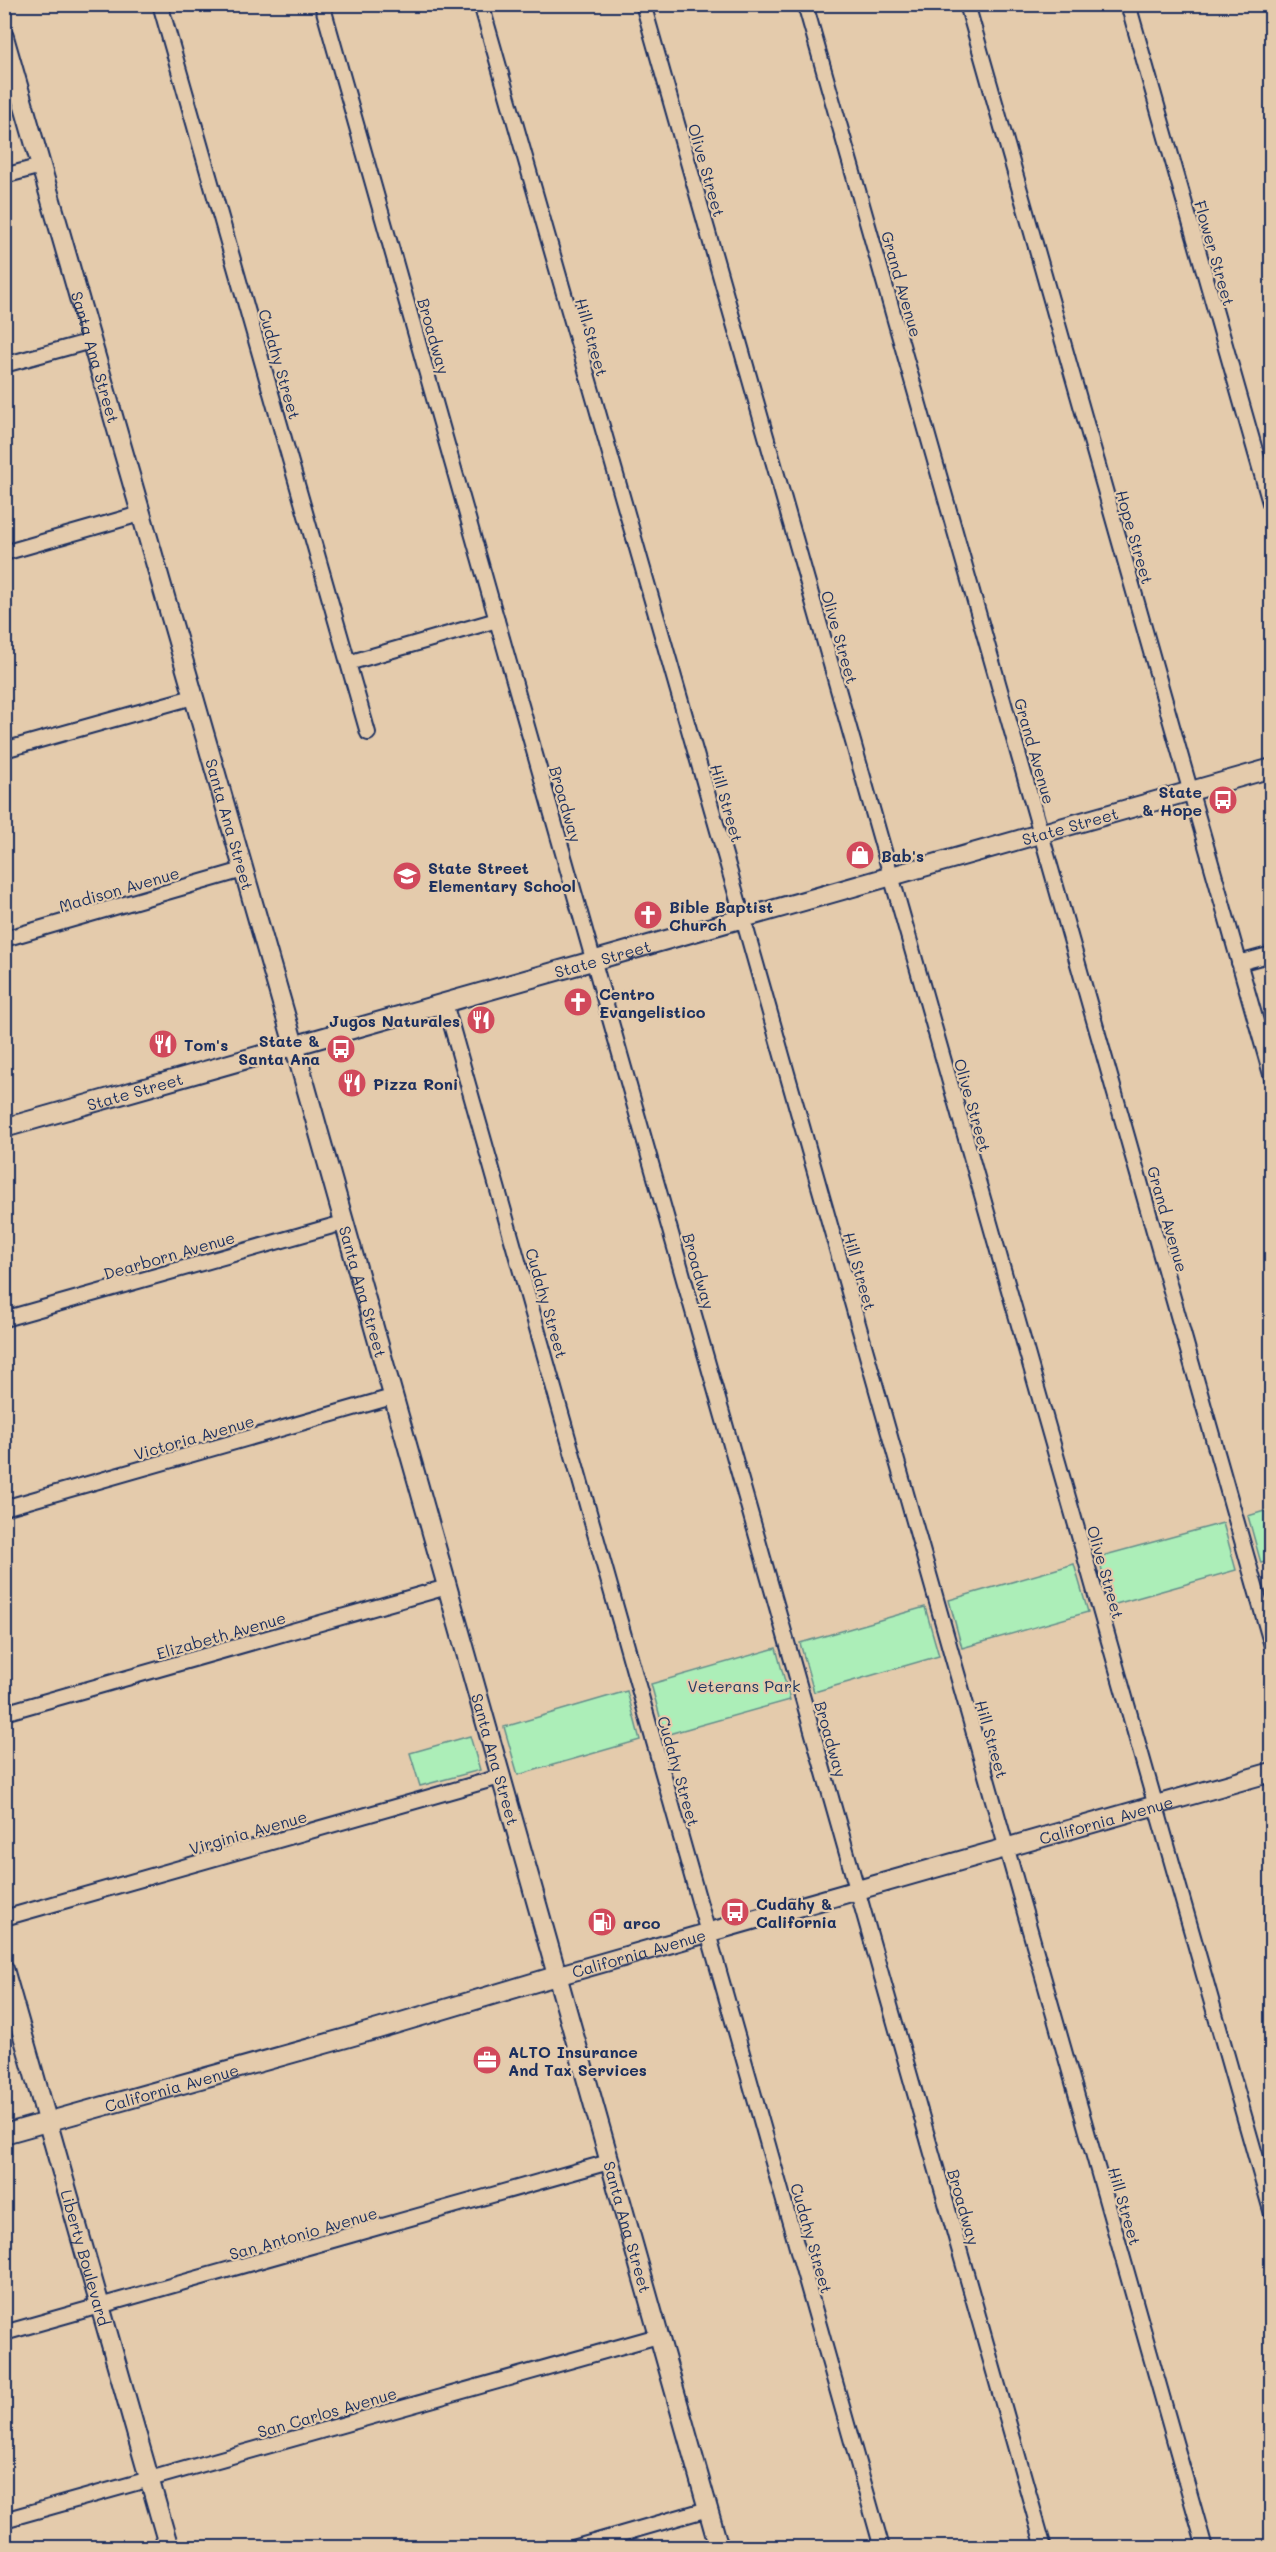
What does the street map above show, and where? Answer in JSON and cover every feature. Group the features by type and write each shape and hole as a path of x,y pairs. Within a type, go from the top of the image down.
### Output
{"street":[{"name":"Cudahy Street","path":"160,4 368,733"},
{"name":"Broadway","path":"322,4 1044,2547"},
{"name":"Hill Street","path":"481,4 1205,2547"},
{"name":"Olive Street","path":"643,4 1272,2214"},
{"name":"Grand Avenue","path":"805,4 1272,1646"},
{"name":"Hope Street","path":"967,4 1272,1078"},
{"name":"Flower Street","path":"1128,4 1272,510"},
{"name":"Santa Ana Street","path":"4,37 294,1046 719,2547"},
{"path":"4,176 41,166"},
{"path":"4,365 91,340"},
{"path":"4,553 140,514"},
{"path":"348,663 497,620"},
{"path":"4,750 193,697"},
{"name":"State Street","path":"4,1128 1272,768"},
{"name":"Madison Avenue","path":"4,939 243,870"},
{"path":"1239,963 1272,954"},
{"name":"Cudahy Street","path":"445,1003 882,2547"},
{"name":"Dearborn Avenue","path":"4,1319 343,1223"},
{"name":"Victoria Avenue","path":"4,1508 392,1397"},
{"name":"Elizabeth Avenue","path":"4,1713 447,1587"},
{"name":"California Avenue","path":"4,2134 387,2027 708,1932 1272,1772"},
{"name":"Virginia Avenue","path":"4,1918 500,1777"},
{"name":"Liberty Boulevard","path":"4,1969 169,2547"},
{"name":"San Antonio Avenue","path":"4,2333 609,2162"},
{"name":"San Carlos Avenue","path":"4,2520 658,2336"},
{"path":"573,2547 708,2509"}],"green space":[{"path":"1271,1509 1271,1560 1261,1563 1248,1516"},
{"path":"1223,1523 1236,1570 1112,1605 1098,1557"},
{"path":"1074,1564 1088,1612 962,1648 949,1600"},
{"name":"Veterans Park","path":"925,1607 939,1656 814,1692 800,1643"},
{"name":"Veterans Park","path":"776,1648 790,1700 665,1735 651,1684"},
{"path":"627,1691 640,1740 518,1775 504,1727"},
{"path":"470,1736 480,1770 420,1786 410,1753"}],"place":[{"name":"State & Hope","path":"1223,800"},
{"name":"Bab's","path":"860,855"},
{"name":"State Street Elementary School","path":"407,876"},
{"name":"Bible Baptist Church","path":"648,915"},
{"name":"Centro Evangelistico","path":"578,1002"},
{"name":"Jugos Naturales","path":"481,1020"},
{"name":"Tom's","path":"163,1044"},
{"name":"State & Santa Ana","path":"341,1049"},
{"name":"Pizza Roni","path":"352,1083"},
{"name":"Cudahy & California","path":"735,1912"},
{"name":"arco","path":"602,1922"},
{"name":"ALTO Insurance And Tax Services","path":"487,2060"}]}
